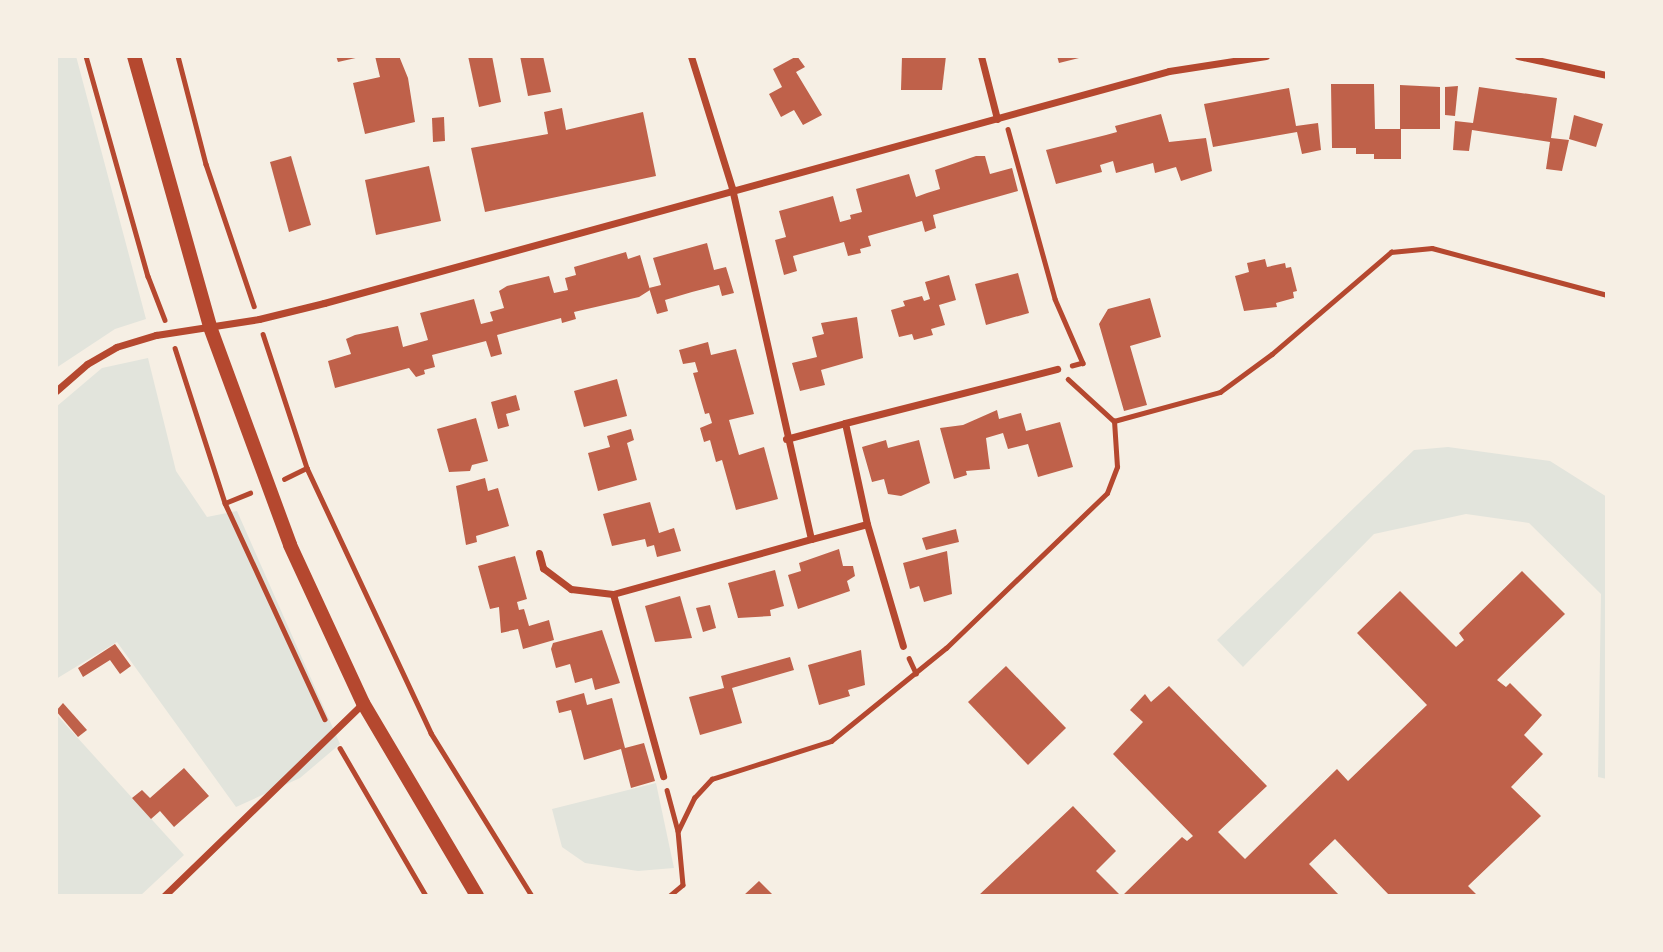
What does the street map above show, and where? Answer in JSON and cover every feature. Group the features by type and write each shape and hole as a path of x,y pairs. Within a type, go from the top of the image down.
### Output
{"main road":[{"path":"134,56 210,327 290,545 363,703 477,896"}],"street":[{"path":"691,56 732,188 786,439 811,539"},
{"path":"981,56 1001,118"},
{"path":"56,391 87,364 116,347 169,331 259,319 1169,71 1266,56"},
{"path":"1518,56 1607,75"},
{"path":"786,439 1057,369"},
{"path":"845,423 867,524 903,646"},
{"path":"539,553 543,568 571,589 613,594 867,524"},
{"path":"613,594 663,776"},
{"path":"164,896 363,703"}],"path":[{"path":"86,56 148,276 169,331 225,503 331,732 426,896"},
{"path":"178,56 206,164 307,468 431,733 533,896"},
{"path":"1001,118 1055,299 1083,363 1057,369"},
{"path":"1114,421 1220,392 1272,354 1391,252 1412,247 1456,253 1607,295"},
{"path":"678,831 694,798 712,779 831,741 946,648 1107,493 1117,467 1114,421 1057,369"},
{"path":"663,776 678,831 683,885 670,896"}],"shaded area":[{"path":"56,56 76,56 146,319 115,329 56,368"},
{"path":"148,358 176,471 207,517 237,511 340,744 300,778 236,807 117,642 56,679 56,407 102,368"},
{"path":"1448,447 1550,461 1607,497 1607,779 1598,777 1601,594 1529,523 1466,514 1374,534 1243,667 1217,640 1414,450"},
{"path":"56,714 184,855 140,896 56,896"},
{"path":"656,783 674,868 638,871 585,863 562,847 552,809"}],"building":[{"path":"336,56 360,56 360,57 338,62"},
{"path":"375,56 399,56 408,78 415,122 365,134 353,83 380,77"},
{"path":"468,56 492,56 501,102 479,107"},
{"path":"520,56 543,56 551,92 528,96"},
{"path":"797,56 805,67 796,72 822,115 803,125 794,110 781,117 769,94 782,87 773,69"},
{"path":"902,56 946,56 942,90 901,90"},
{"path":"1057,56 1083,56 1083,57 1059,63"},
{"path":"1331,84 1374,84 1375,129 1400,129 1400,85 1440,87 1440,129 1401,129 1401,159 1374,159 1374,154 1356,154 1356,148 1332,148"},
{"path":"1458,86 1455,116 1445,115 1445,87"},
{"path":"1479,87 1557,98 1551,138 1569,140 1562,171 1546,169 1550,142 1472,130 1469,151 1453,150 1455,121 1473,123"},
{"path":"1289,88 1296,126 1318,123 1321,150 1302,154 1297,132 1213,147 1204,104"},
{"path":"562,108 566,130 643,112 656,176 485,212 471,148 548,134 544,112"},
{"path":"1161,114 1169,142 1206,138 1212,171 1181,181 1176,167 1155,173 1153,163 1116,173 1113,161 1100,165 1102,172 1056,184 1046,150 1117,132 1115,126"},
{"path":"1574,115 1603,124 1596,147 1569,139"},
{"path":"444,117 445,141 433,142 432,118"},
{"path":"291,156 311,225 289,232 270,162"},
{"path":"976,156 985,156 990,174 1012,168 1018,191 933,215 936,228 925,232 922,221 868,236 871,246 860,249 861,253 848,256 844,242 793,256 797,271 784,275 775,240 786,237 779,211 833,196 840,222 851,219 850,215 862,212 856,189 909,174 916,197 940,189 935,170"},
{"path":"429,166 441,221 376,235 365,180"},
{"path":"707,243 714,270 726,267 734,293 722,296 719,285 692,292 665,300 668,311 657,314 649,288 661,285 653,258"},
{"path":"626,252 628,259 640,255 650,290 639,297 574,312 576,319 562,323 561,318 497,335 502,354 491,357 486,341 432,355 435,367 424,370 425,374 416,377 409,368 335,388 328,361 351,354 346,339 398,326 403,347 428,340 420,313 474,299 481,324 493,321 490,312 504,308 499,291 507,286 549,276 554,293 568,290 565,278 576,275 574,267"},
{"path":"1265,259 1267,267 1285,263 1286,268 1291,267 1297,291 1293,292 1294,298 1276,303 1277,307 1244,311 1235,276 1249,272 1247,263"},
{"path":"1018,273 1029,313 986,325 975,284"},
{"path":"949,275 956,300 939,305 945,325 931,329 933,335 914,340 912,334 899,337 891,310 905,306 903,301 922,296 924,301 930,299 925,282"},
{"path":"1150,298 1161,337 1130,346 1147,405 1124,411 1099,324 1108,309"},
{"path":"857,317 863,358 821,370 825,385 800,391 792,363 817,357 812,337 824,334 821,323"},
{"path":"708,342 711,355 736,349 754,414 729,420 739,455 764,447 778,499 736,510 722,460 716,462 710,440 704,442 700,428 712,423 709,413 705,414 693,373 698,372 695,362 683,364 679,350"},
{"path":"617,379 627,416 584,427 574,391"},
{"path":"516,395 520,410 506,414 509,426 498,429 491,402"},
{"path":"997,410 999,419 1021,413 1026,431 1060,422 1073,467 1038,477 1028,444 1008,449 1003,433 986,438 990,469 966,471 967,475 954,479 940,428 963,425"},
{"path":"476,418 488,461 472,465 470,471 449,472 437,429"},
{"path":"631,429 634,440 627,443 637,480 598,491 588,453 610,447 607,436"},
{"path":"886,440 888,448 919,440 930,483 901,496 888,494 884,479 872,482 862,447"},
{"path":"485,478 488,491 498,488 509,526 476,536 477,542 466,545 456,486"},
{"path":"650,502 659,533 674,528 681,551 657,557 654,545 647,547 645,539 612,546 603,514"},
{"path":"956,529 959,542 926,550 922,538"},
{"path":"839,549 843,566 853,566 855,576 847,581 850,591 798,609 788,575 801,571 799,563"},
{"path":"947,551 952,594 924,602 919,586 910,589 903,563"},
{"path":"515,556 527,599 517,602 519,610 524,609 529,626 549,620 554,640 523,649 518,629 501,633 499,607 490,609 478,566"},
{"path":"775,570 784,606 770,610 771,616 738,618 728,583"},
{"path":"1522,571 1565,614 1497,680 1506,687 1510,683 1542,715 1524,735 1543,754 1511,787 1541,816 1468,886 1478,896 1390,896 1335,839 1309,864 1340,896 1122,896 1182,837 1187,841 1193,836 1113,754 1143,722 1130,710 1145,694 1151,702 1169,686 1267,786 1218,832 1245,859 1337,769 1348,781 1427,705 1357,633 1400,591 1456,647 1464,640 1459,633"},
{"path":"680,596 692,638 655,642 645,606"},
{"path":"710,605 716,628 703,632 696,608"},
{"path":"602,630 620,683 595,690 592,678 575,683 570,664 556,668 551,649 553,643"},
{"path":"115,644 131,666 120,674 110,660 83,677 78,668"},
{"path":"861,650 865,685 848,690 850,696 819,705 808,665"},
{"path":"790,657 794,670 732,688 742,723 700,735 689,697 724,688 721,676"},
{"path":"1006,666 1066,728 1028,765 968,702"},
{"path":"584,693 587,705 612,698 625,748 644,743 655,781 631,788 621,749 584,760 571,710 559,713 556,701"},
{"path":"63,703 87,730 78,737 56,711"},
{"path":"184,768 209,796 174,827 160,811 151,819 132,798 142,790 150,798"},
{"path":"1073,806 1116,851 1096,871 1121,896 978,896"},
{"path":"759,881 774,896 743,896"}]}
